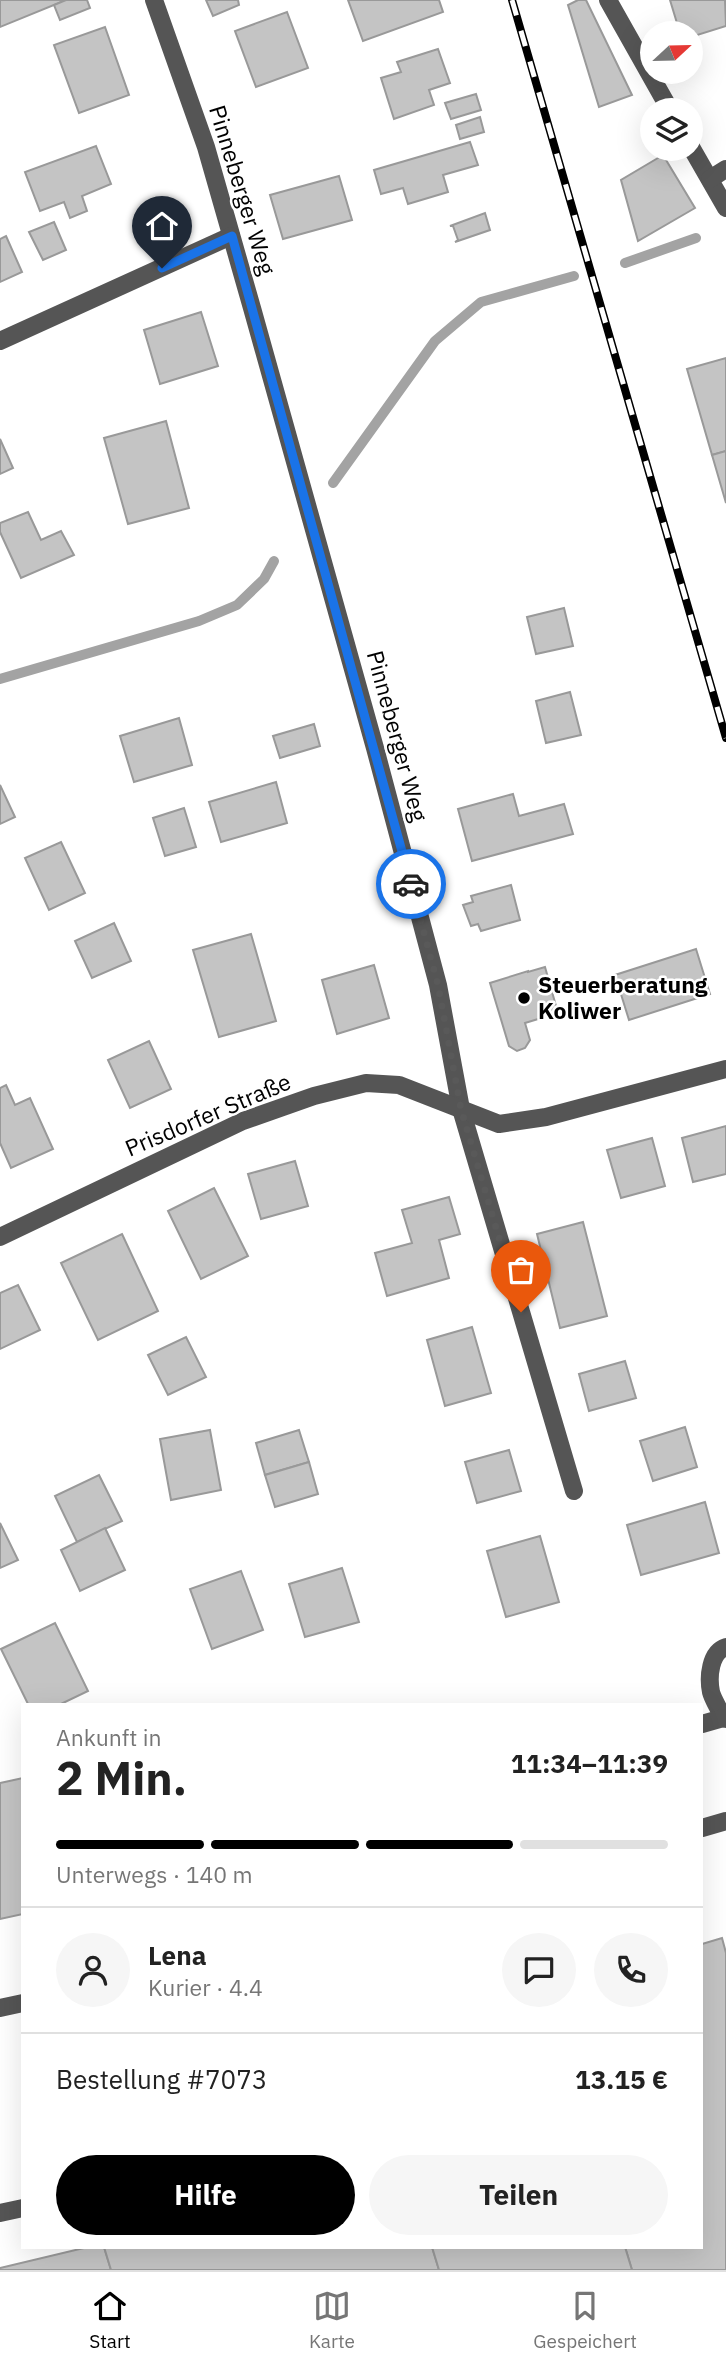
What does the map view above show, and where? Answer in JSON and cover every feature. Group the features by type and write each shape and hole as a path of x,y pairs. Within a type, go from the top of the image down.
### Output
{"street":[{"name":"Pinneberger Weg","path":"154,0 206,147 232,236 375,748 438,985 461,1109 574,1491"},
{"path":"608,0 663,98"},
{"path":"699,161 726,208"},
{"path":"710,179 726,169"},
{"path":"0,341 232,236"},
{"name":"Prisdorfer Straße","path":"0,1237 243,1121 314,1096 366,1083 399,1085 499,1124 546,1116 726,1069"},
{"path":"703,1724 725,1718 711,1692 712,1663 720,1649 726,1647"},
{"path":"703,1828 726,1821"},
{"path":"0,2008 21,2003"},
{"path":"0,2213 21,2208"}],"building":[{"path":"0,0 66,0 0,27"},
{"path":"66,0 87,0 90,8 60,20 54,5"},
{"path":"206,0 238,0 239,5 213,16"},
{"path":"348,0 439,0 443,12 363,41"},
{"path":"578,0 586,0 632,95 599,107 568,5"},
{"path":"670,0 725,0 726,26 704,33 704,21 676,21"},
{"path":"287,12 308,68 256,87 235,31"},
{"path":"105,27 129,95 79,113 54,45"},
{"path":"438,49 450,83 429,90 434,105 394,119 381,78 401,72 397,62"},
{"path":"476,94 481,110 451,119 445,103"},
{"path":"480,117 484,132 460,139 456,125"},
{"path":"470,142 478,165 443,175 448,192 408,204 403,188 381,194 374,170"},
{"path":"96,146 111,184 82,196 87,211 70,218 64,202 40,211 25,172"},
{"path":"653,161 667,161 695,208 638,241 621,180"},
{"path":"339,176 352,220 283,239 270,195"},
{"path":"485,213 490,230 455,242 458,240 453,226 450,226"},
{"path":"54,222 66,250 43,260 29,232"},
{"path":"6,236 22,272 0,282 0,239"},
{"path":"201,312 218,366 160,384 144,330"},
{"path":"726,358 726,451 712,455 687,369"},
{"path":"166,421 189,508 128,524 104,438"},
{"path":"0,439 13,468 0,474"},
{"path":"726,451 726,503 712,455"},
{"path":"28,512 41,540 61,531 74,555 21,578 0,532 0,523"},
{"path":"564,608 573,646 536,654 527,617"},
{"path":"570,692 581,735 546,743 536,701"},
{"path":"179,718 192,765 134,782 120,736"},
{"path":"314,724 320,746 280,758 273,736"},
{"path":"276,782 287,823 221,842 209,802"},
{"path":"0,785 15,817 0,824"},
{"path":"513,794 519,816 564,804 573,834 472,861 458,809"},
{"path":"184,808 196,847 165,856 153,818"},
{"path":"61,842 85,893 49,910 25,858"},
{"path":"511,885 520,920 481,931 478,924 471,926 463,905 473,902 471,896"},
{"path":"114,923 131,961 92,978 75,941"},
{"path":"251,934 276,1021 219,1037 193,950"},
{"path":"696,949 710,994 629,1020 615,975"},
{"path":"374,965 389,1018 337,1034 322,980"},
{"name":"Steuerberatung Koliwer","path":"545,967 558,1013 525,1023 530,1040 525,1048 517,1051 509,1046 490,983"},
{"path":"149,1041 171,1089 130,1108 108,1060"},
{"path":"6,1085 15,1105 30,1098 53,1149 11,1168 0,1143 0,1088"},
{"path":"726,1126 726,1174 693,1182 682,1138"},
{"path":"652,1138 665,1186 621,1198 607,1150"},
{"path":"295,1161 308,1206 261,1219 248,1174"},
{"path":"214,1188 248,1256 201,1279 168,1211"},
{"path":"449,1197 460,1234 439,1240 449,1278 387,1296 375,1253 412,1243 402,1210"},
{"path":"583,1222 607,1316 560,1328 537,1234"},
{"path":"122,1234 158,1311 98,1340 61,1263"},
{"path":"18,1285 40,1330 0,1349 0,1293"},
{"path":"472,1327 491,1393 445,1406 427,1340"},
{"path":"186,1337 206,1377 168,1395 148,1355"},
{"path":"625,1361 636,1398 589,1411 579,1374"},
{"path":"685,1427 697,1467 653,1481 640,1441"},
{"path":"210,1430 221,1490 171,1500 160,1439"},
{"path":"299,1430 309,1462 265,1475 256,1443"},
{"path":"509,1450 521,1491 477,1503 465,1462"},
{"path":"309,1462 318,1494 275,1507 265,1475"},
{"path":"99,1475 122,1521 77,1542 55,1496"},
{"path":"705,1502 719,1553 641,1575 627,1525"},
{"path":"0,1523 18,1560 0,1568"},
{"path":"105,1528 125,1570 80,1591 61,1550"},
{"path":"540,1536 559,1602 506,1617 487,1551"},
{"path":"342,1568 359,1622 305,1637 289,1584"},
{"path":"241,1571 263,1630 212,1649 190,1589"},
{"path":"55,1623 88,1691 63,1703 28,1703 1,1649"},
{"path":"21,1778 21,1914 0,1919 0,1783"},
{"path":"722,1938 726,1953 726,2270 632,2270 626,2249 703,2249 703,1944"},
{"path":"80,2249 105,2249 111,2270 0,2270"},
{"path":"105,2249 433,2249 439,2270 111,2270"},
{"path":"433,2249 626,2249 632,2270 439,2270"}],"waterway":[{"path":"625,263 696,238"},
{"path":"333,483 435,341 481,302 574,276"},
{"path":"0,679 199,621 237,605 264,579 274,561"}],"railway":[{"path":"512,0 726,738"}],"way so far":[{"path":"411,884 438,985 461,1109 521,1312"}],"place":[{"name":"Steuerberatung Koliwer","path":"524,998"}],"route":[{"path":"162,268 232,236 411,884"}]}
